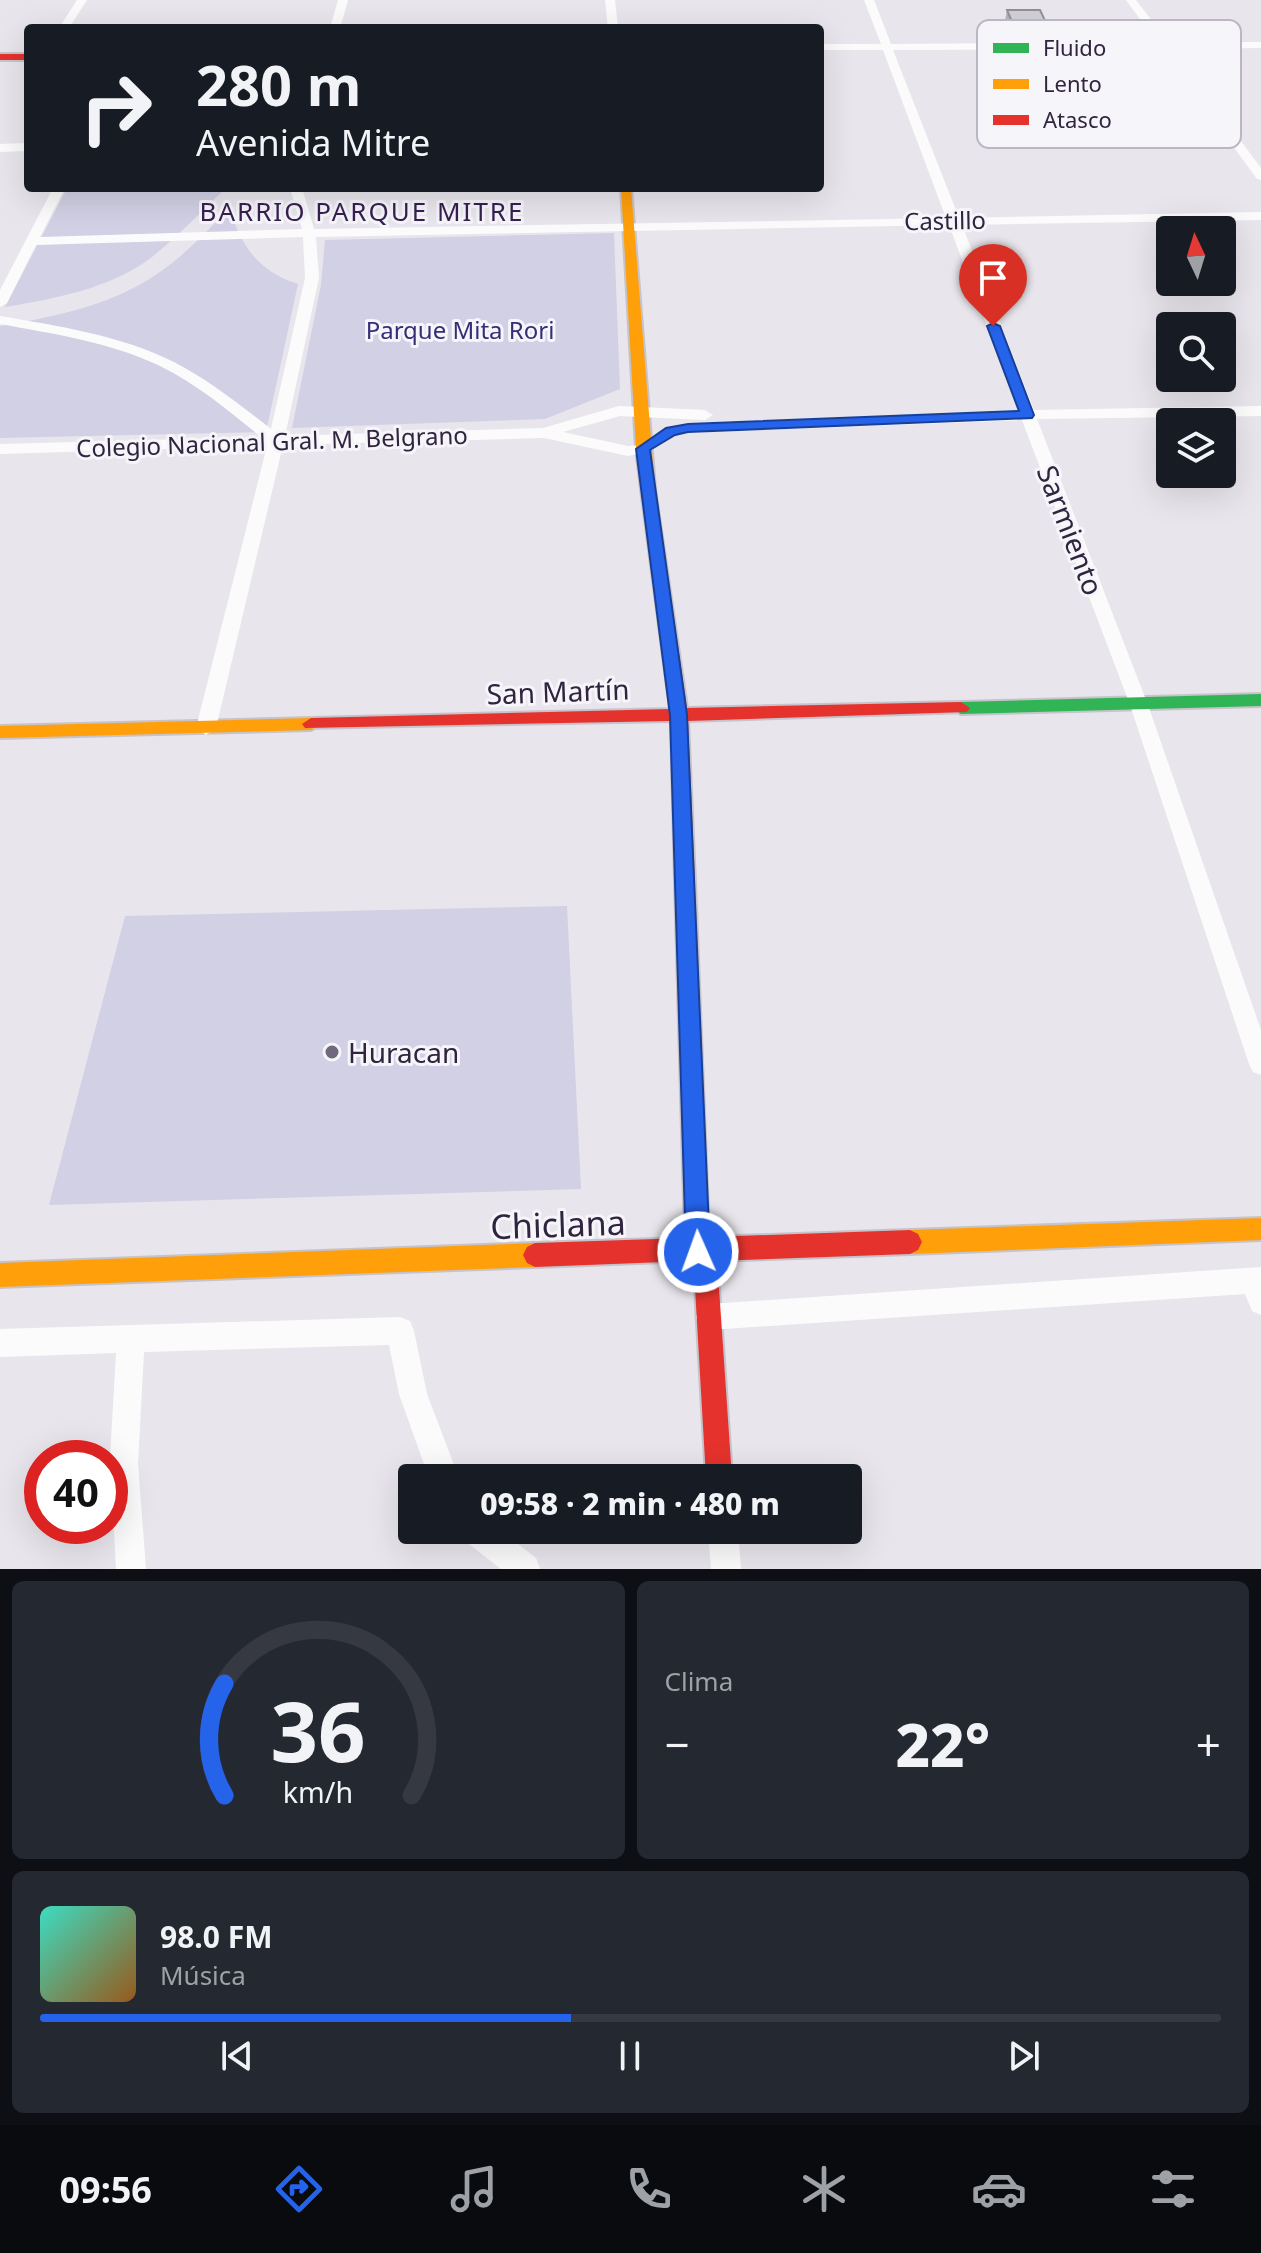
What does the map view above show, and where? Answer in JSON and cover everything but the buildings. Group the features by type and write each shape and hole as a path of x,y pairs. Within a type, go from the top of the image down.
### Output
{"street":[{"path":"67,24 82,0"},
{"path":"336,24 343,0"},
{"path":"610,0 613,24"},
{"name":"Sarmiento","path":"869,0 1139,705 1261,1064"},
{"path":"1131,0 1145,20"},
{"path":"824,47 977,46"},
{"path":"0,50 24,50"},
{"path":"0,57 24,57"},
{"path":"0,148 24,147"},
{"path":"1240,148 1261,176"},
{"path":"0,303 57,192"},
{"path":"206,728 312,278 309,233 297,192"},
{"path":"626,192 639,412 679,715 698,1252 707,1288 718,1464"},
{"name":"Castillo","path":"32,241 1261,216"},
{"path":"0,262 23,261"},
{"path":"0,320 73,334 150,356 216,393 276,441"},
{"path":"643,449 671,431 688,428 1261,402"},
{"name":"Colegio Nacional Gral. M. Belgrano","path":"544,433 619,411 677,415 1025,411"},
{"path":"1025,411 1261,411"},
{"name":"Colegio Nacional Gral. M. Belgrano","path":"0,449 544,433 628,451 643,449"},
{"name":"San Martín","path":"0,732 1261,700"},
{"name":"Chiclana","path":"0,1275 698,1252 1261,1229"},
{"path":"709,1317 1258,1287"},
{"path":"0,1343 400,1331 413,1394 439,1464"},
{"path":"131,1339 124,1464 131,1569"},
{"path":"494,1544 525,1569"},
{"path":"724,1544 726,1569"}],"green space":[{"path":"65,192 222,192 171,241 136,268 82,291 5,307"},
{"path":"229,208 253,256 272,272 298,284 266,432 0,438 0,326 72,311 125,292 153,277 176,259"},
{"name":"Parque Mita Rori","path":"614,233 620,389 545,419 292,428 321,285 325,240"},
{"name":"Huracan","path":"567,906 581,1189 49,1205 125,916"}],"traffic: fast":[{"path":"961,708 1261,700"}],"traffic: slow":[{"path":"626,192 648,489"},
{"path":"0,732 311,724"},
{"path":"685,883 697,1237"},
{"path":"910,1242 1261,1229"},
{"path":"0,1275 535,1255"}],"traffic: jam":[{"path":"0,57 24,57"},
{"path":"648,489 679,715 685,883"},
{"path":"311,724 961,708"},
{"path":"697,1237 707,1288 718,1464"},
{"path":"535,1255 910,1242"}],"place":[{"name":"Huracan","path":"332,1052"}],"district":[{"name":"BARRIO PARQUE MITRE","path":"362,211"}],"route":[{"path":"698,1252 679,715 643,449 671,431 688,428 1027,415 993,326"}]}
